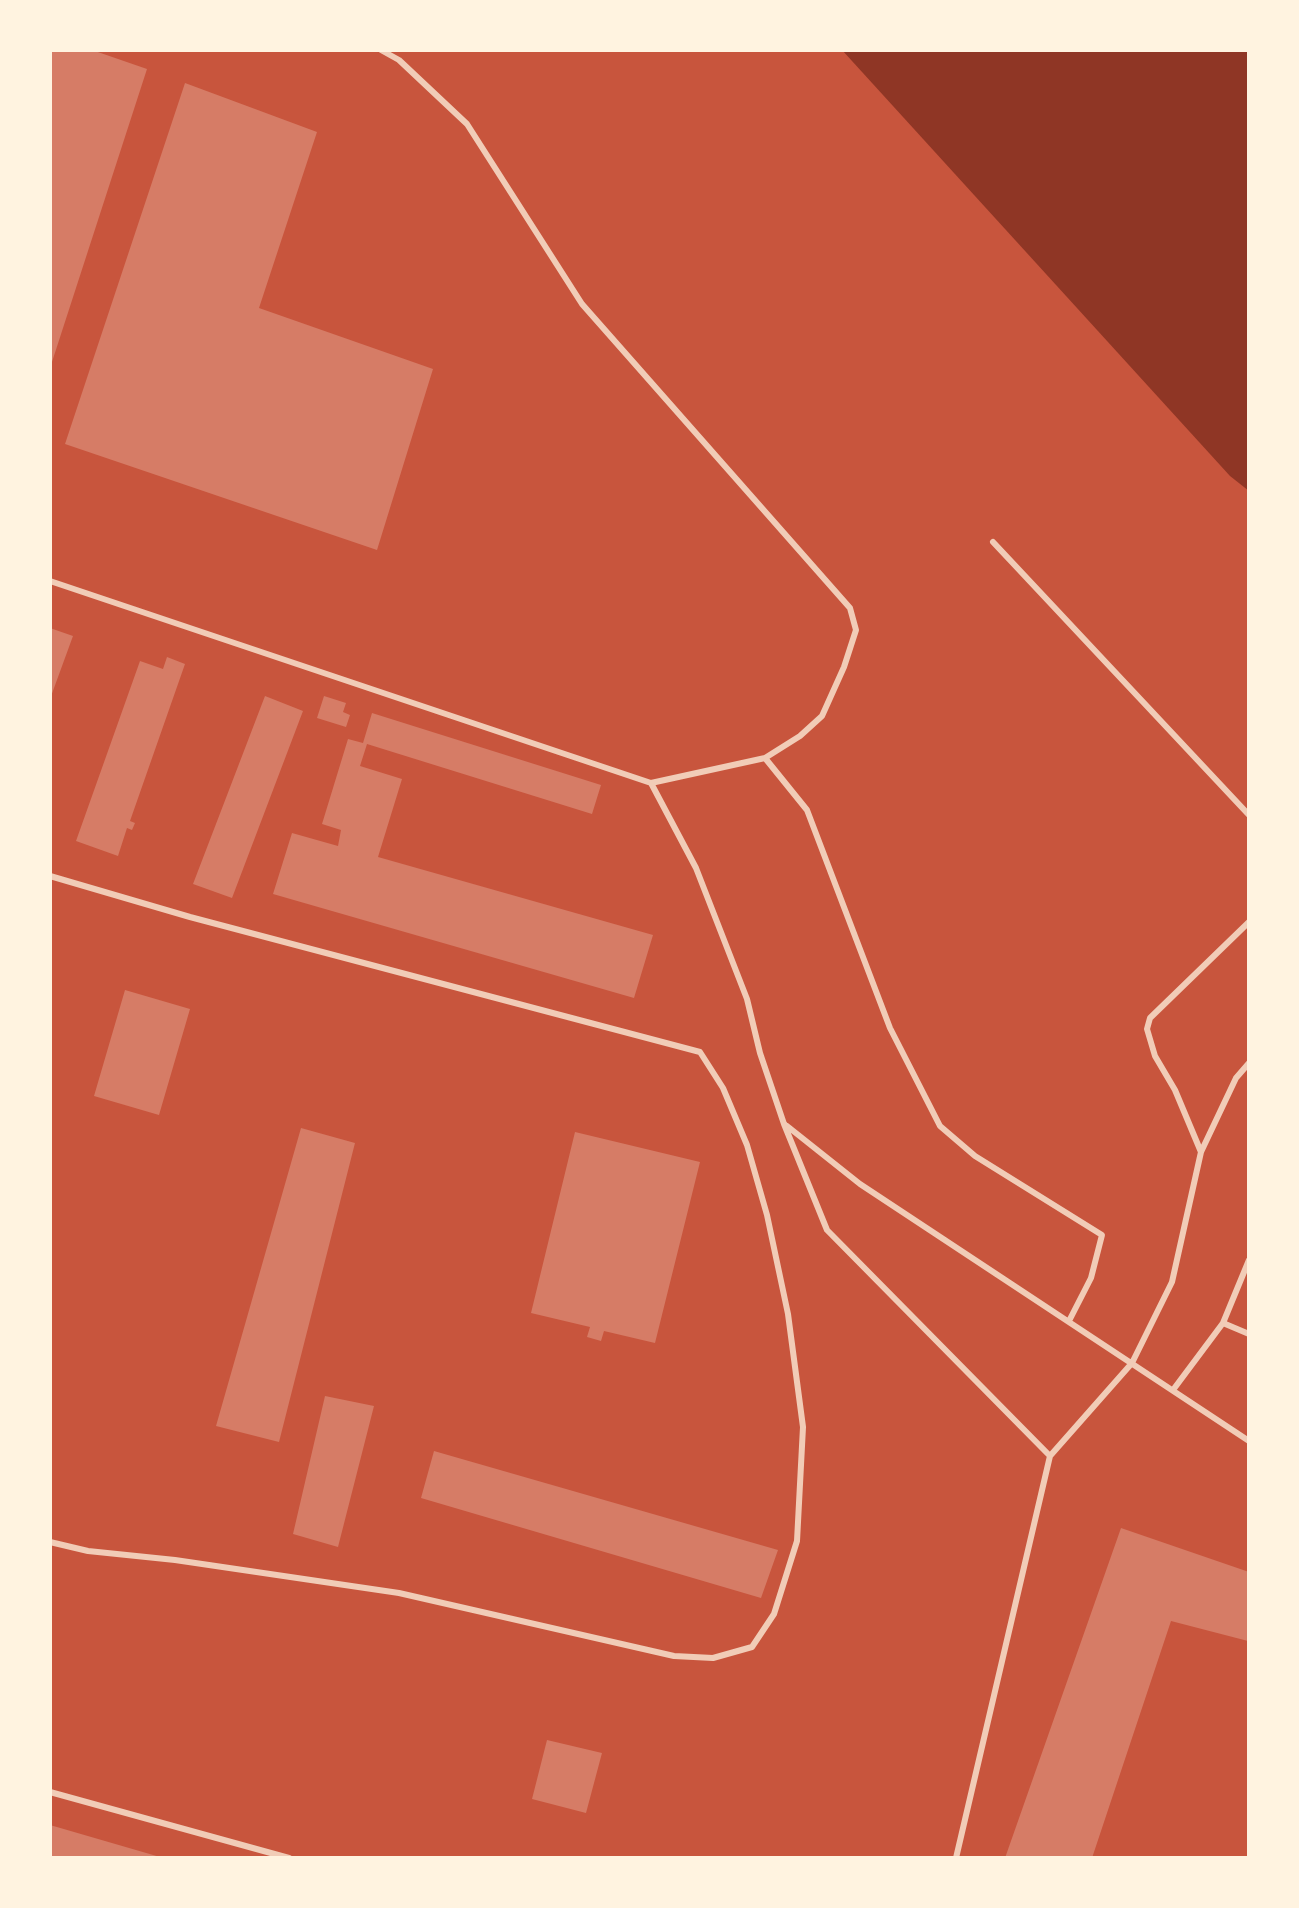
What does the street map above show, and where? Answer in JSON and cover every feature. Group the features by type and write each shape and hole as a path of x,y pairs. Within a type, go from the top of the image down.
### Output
{"lane":[{"path":"50,581 651,783 765,758 800,736 822,716 844,667 856,630 850,608 582,304 467,124 399,60 381,50"},
{"path":"993,542 1249,815"},
{"path":"765,758 807,810 890,1028 940,1126 975,1156 1102,1235 1091,1278 1069,1321"},
{"path":"651,783 696,868 747,999 760,1053 784,1124 827,1230 1050,1456"},
{"path":"50,876 190,917 700,1052 723,1088 741,1131 763,1201 788,1314 803,1427 797,1541 774,1614 752,1647 713,1658 674,1656 399,1593 175,1560 88,1551 50,1542"},
{"path":"1201,1152 1175,1090 1155,1056 1147,1029 1150,1018 1249,922"},
{"path":"956,1858 1050,1456 1132,1363 1172,1282 1201,1152 1236,1078 1249,1063"},
{"path":"784,1124 860,1184 1249,1441"},
{"path":"1173,1390 1223,1323 1249,1260"},
{"path":"1223,1323 1249,1334"},
{"path":"50,1792 289,1858"}],"shaded area":[{"path":"842,50 1249,50 1249,491 1230,476"}],"building":[{"path":"50,50 92,50 147,69 51,365"},
{"path":"185,83 317,132 259,308 433,369 377,550 65,444"},
{"path":"50,628 73,636 50,699"},
{"path":"167,657 185,664 130,821 135,823 132,830 127,828 118,856 76,841 140,661 163,669"},
{"path":"265,696 303,711 232,898 193,884"},
{"path":"324,696 346,703 343,712 350,715 346,727 317,718"},
{"path":"372,713 601,785 592,814 367,744 360,766 402,779 378,857 653,935 634,998 273,894 292,833 338,846 341,830 322,824 348,739 363,743"},
{"path":"125,990 190,1009 159,1115 94,1096"},
{"path":"301,1128 355,1143 279,1442 216,1426"},
{"path":"575,1132 700,1162 655,1343 604,1331 601,1341 587,1337 590,1327 531,1313"},
{"path":"325,1396 374,1406 338,1547 293,1534"},
{"path":"434,1451 778,1550 761,1598 421,1498"},
{"path":"1121,1528 1249,1572 1248,1641 1171,1621 1092,1858 1005,1858"},
{"path":"547,1740 602,1753 586,1813 532,1799"},
{"path":"50,1825 160,1857 160,1858 50,1858"}]}
